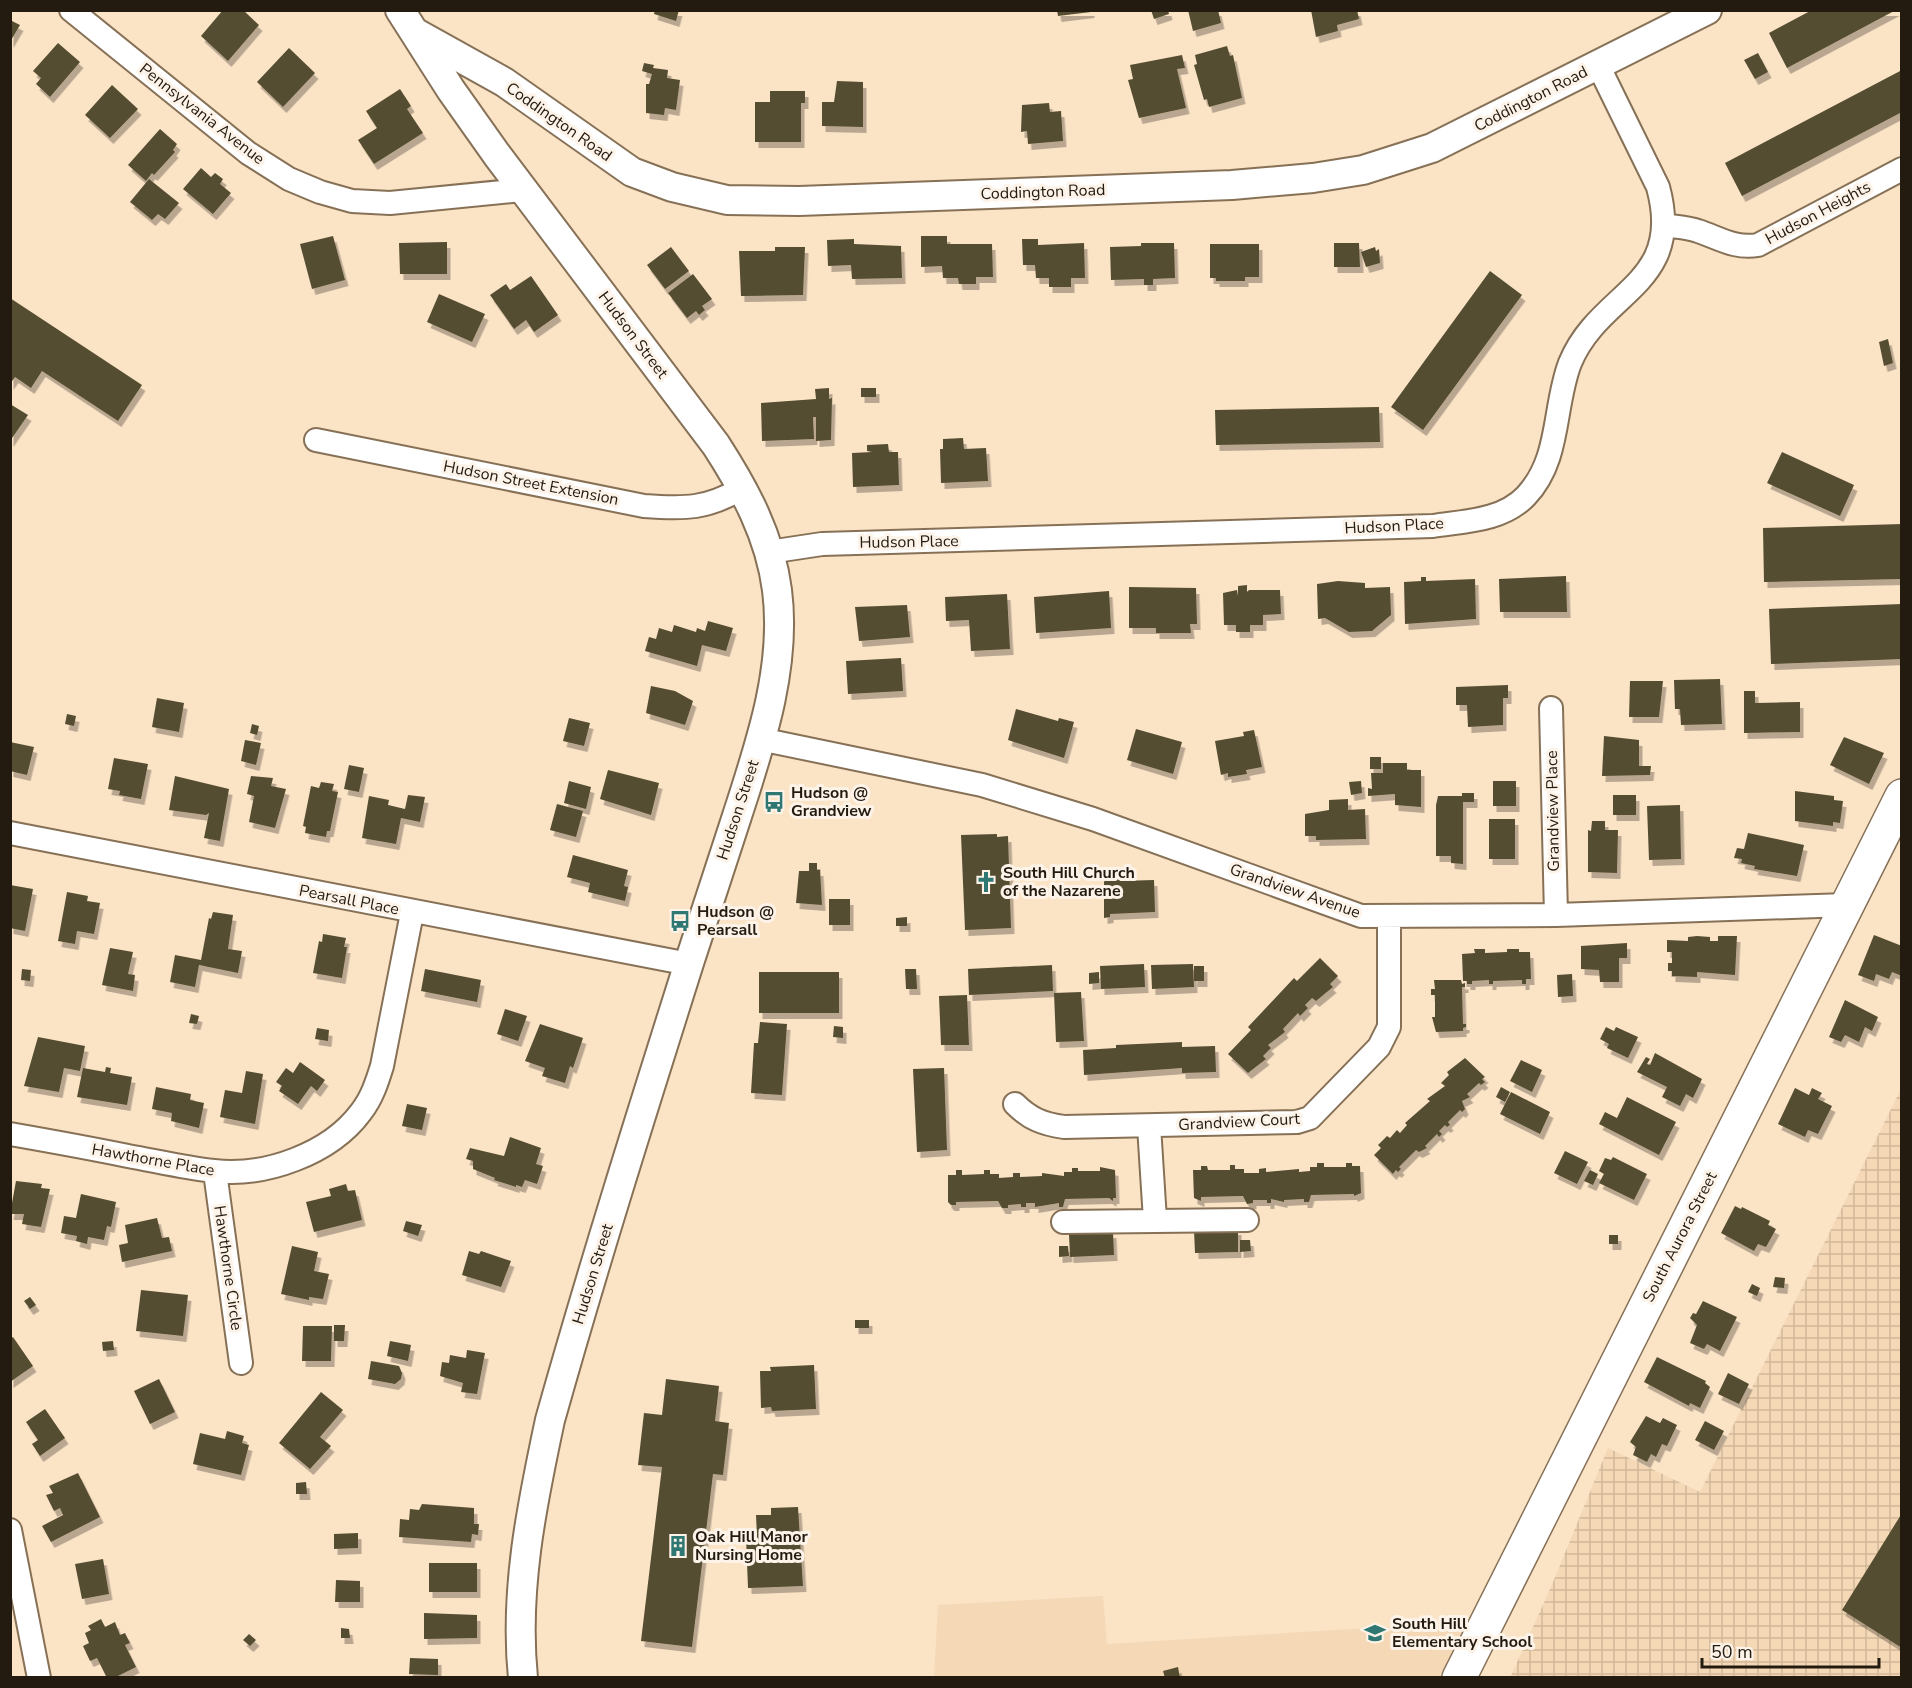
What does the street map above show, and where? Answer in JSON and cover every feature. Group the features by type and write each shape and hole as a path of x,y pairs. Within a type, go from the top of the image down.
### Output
{"main road":[{"name":"South Aurora Street","path":"1459,1677 1902,796"}],"street":[{"name":"Pennsylvania Avenue","path":"71,10 248,153 289,179 320,192 352,201 390,203 522,190"},
{"name":"Coddington Road","path":"406,21 504,82 632,172 672,187 727,200 799,201 1145,188 1313,178 1363,170 1432,148 1707,10"},
{"name":"Hudson Street","path":"406,21 522,190 716,445 743,488 769,552 777,591 778,633 771,695 760,739 550,1420 535,1490 524,1570 521,1640 523,1677"},
{"name":"Hudson Place","path":"769,552 822,544 1433,526 1494,516 1513,507 1535,485 1551,451 1563,384 1580,344 1590,328 1649,272 1656,257 1664,225 1664,208 1658,187 1598,65"},
{"name":"Hudson Heights","path":"1664,225 1695,230 1744,247 1758,245 1902,169"},
{"name":"Hudson Street Extension","path":"316,440 644,506 680,509 703,507 743,488"},
{"name":"Grandview Place","path":"1551,708 1556,915"},
{"name":"Grandview Avenue","path":"760,739 982,785 1093,819 1361,916 1556,915 1847,905"},
{"name":"Pearsall Place","path":"10,833 412,913 689,964"},
{"name":"Hawthorne Place","path":"10,1134 215,1172 263,1168 297,1158 340,1134 361,1112 374,1090 382,1066 412,913"},
{"name":"Grandview Court","path":"1015,1104 1027,1117 1054,1126 1297,1122 1310,1118 1379,1047 1389,1027 1389,916"},
{"path":"1149,1126 1155,1220"},
{"name":"Hawthorne Circle","path":"215,1172 241,1363"},
{"path":"1063,1222 1247,1220"},
{"path":"10,1530 16,1550 39,1677"}],"shaded area":[{"path":"1901,1089 1901,1677 1510,1678 1551,1587 1608,1448 1700,1492"},
{"name":"South Hill Elementary School","path":"1103,1596 1107,1644 1469,1622 1443,1677 934,1678 938,1605"}],"building":[{"path":"223,10 243,10 259,25 228,61 201,36"},
{"path":"655,10 679,10 676,21 654,14"},
{"path":"1057,10 1091,10 1091,12 1058,16"},
{"path":"1151,10 1168,10 1169,14 1154,19"},
{"path":"1188,10 1218,10 1221,23 1193,31"},
{"path":"1311,10 1357,10 1359,19 1337,25 1338,31 1316,37"},
{"path":"1812,10 1896,10 1787,68 1769,33"},
{"path":"10,20 20,25 10,42"},
{"path":"58,43 80,62 50,97 36,84 41,78 33,71"},
{"path":"1227,46 1230,56 1233,55 1242,98 1209,107 1207,99 1204,100 1194,65 1197,64 1195,55"},
{"path":"289,48 315,73 283,107 257,82"},
{"path":"1758,53 1768,72 1755,79 1744,60"},
{"path":"1182,55 1185,68 1177,69 1186,108 1139,118 1128,80 1133,79 1130,65"},
{"path":"644,63 654,65 653,68 668,70 667,78 680,80 676,110 665,108 664,115 646,113 646,84 649,84 652,74 642,71"},
{"path":"1902,70 1902,112 1742,196 1725,163"},
{"path":"837,81 863,82 863,127 822,126 822,102 834,102"},
{"path":"112,85 138,109 110,138 85,115"},
{"path":"400,89 411,106 407,109 423,133 374,164 358,140 377,128 366,111"},
{"path":"770,91 805,91 805,103 801,103 801,142 755,142 755,102 770,102"},
{"path":"1049,103 1050,112 1061,111 1063,141 1028,144 1027,131 1021,132 1022,105"},
{"path":"160,129 177,144 173,150 175,152 146,181 128,165"},
{"path":"201,168 211,177 215,173 223,179 220,184 231,193 213,214 183,189"},
{"path":"149,179 179,203 165,219 158,214 152,220 130,202"},
{"path":"333,236 345,280 312,289 300,244"},
{"path":"921,236 947,236 947,244 992,244 993,277 976,277 976,284 959,284 958,278 943,278 942,266 921,267"},
{"path":"854,239 854,244 901,246 902,278 852,279 851,265 828,266 827,240"},
{"path":"1022,239 1038,239 1038,245 1084,243 1085,278 1071,278 1071,287 1049,287 1049,278 1036,278 1035,265 1023,265"},
{"path":"447,242 447,274 400,274 399,243"},
{"path":"1141,243 1174,243 1175,278 1153,279 1153,285 1144,285 1144,279 1111,280 1110,247 1141,246"},
{"path":"1334,243 1359,243 1360,267 1334,267"},
{"path":"1210,244 1259,244 1259,277 1245,277 1245,281 1216,281 1216,278 1210,278"},
{"path":"671,247 689,271 665,289 647,265"},
{"path":"775,247 805,247 803,295 741,296 739,251 775,251"},
{"path":"1375,247 1376,251 1379,249 1380,263 1366,267 1361,252"},
{"path":"1490,271 1522,295 1423,430 1391,407"},
{"path":"693,274 712,299 702,306 705,310 699,315 696,311 687,318 668,293"},
{"path":"531,276 558,315 534,332 526,320 514,329 490,295 506,284 510,290"},
{"path":"439,294 485,314 472,342 427,322"},
{"path":"10,298 142,385 118,421 42,371 31,388 15,377 10,384"},
{"path":"1888,339 1893,363 1884,366 1879,342"},
{"path":"829,388 829,399 832,398 831,440 816,441 816,417 813,417 814,439 762,441 761,403 816,399 815,389"},
{"path":"861,388 876,388 876,397 861,397"},
{"path":"10,404 28,415 10,441"},
{"path":"1379,407 1380,442 1216,445 1215,410"},
{"path":"963,438 964,449 986,448 988,481 941,483 940,449 943,449 943,439"},
{"path":"888,444 889,452 898,452 899,485 853,487 852,453 872,452 867,451 867,445"},
{"path":"1782,452 1854,485 1840,516 1767,483"},
{"path":"1902,524 1902,579 1764,582 1763,528"},
{"path":"1566,576 1567,612 1500,612 1499,579"},
{"path":"1421,577 1426,577 1426,581 1475,579 1476,619 1405,624 1404,582 1421,581"},
{"path":"1338,581 1365,583 1365,588 1390,587 1391,615 1372,631 1349,632 1325,618 1318,619 1317,584"},
{"path":"1247,585 1247,592 1249,590 1280,590 1281,614 1263,615 1263,625 1250,625 1250,632 1236,632 1236,625 1224,625 1223,593 1237,590 1238,596 1238,586"},
{"path":"1129,587 1196,588 1197,624 1190,624 1191,633 1156,633 1156,628 1129,628"},
{"path":"1109,591 1111,628 1036,633 1034,597"},
{"path":"1007,594 1010,649 971,651 969,620 946,621 945,597"},
{"path":"1902,604 1902,659 1771,664 1769,609"},
{"path":"907,605 910,637 859,641 855,607"},
{"path":"708,621 733,628 726,651 702,645 697,666 645,651 649,637 656,639 659,628 672,632 674,625 696,632 697,628 705,631"},
{"path":"901,658 903,691 848,694 846,661"},
{"path":"1720,679 1722,724 1681,725 1680,709 1675,709 1674,680"},
{"path":"1630,681 1663,681 1659,717 1629,717"},
{"path":"1508,685 1508,698 1503,698 1503,725 1468,727 1467,705 1456,705 1456,687"},
{"path":"651,686 675,691 693,701 685,725 646,713"},
{"path":"1744,691 1755,691 1755,703 1800,702 1800,732 1744,733"},
{"path":"157,698 184,703 179,732 152,727"},
{"path":"1016,709 1058,721 1059,718 1074,722 1064,758 1008,740"},
{"path":"67,714 76,716 74,726 65,724"},
{"path":"569,718 590,723 584,746 563,741"},
{"path":"252,724 259,726 257,735 250,733"},
{"path":"1136,729 1182,742 1173,774 1127,760"},
{"path":"1254,730 1262,767 1246,770 1247,774 1228,777 1228,773 1221,775 1215,741 1244,736 1243,732"},
{"path":"1604,736 1639,740 1639,766 1651,766 1650,775 1602,776"},
{"path":"1844,737 1884,753 1869,784 1830,765"},
{"path":"245,740 261,743 256,765 241,761"},
{"path":"10,742 34,747 27,775 10,771"},
{"path":"1370,757 1381,757 1381,769 1370,769"},
{"path":"114,758 148,764 141,799 119,795 120,791 108,789"},
{"path":"1383,763 1407,763 1407,770 1421,770 1421,807 1395,805 1395,794 1368,796 1368,788 1372,789 1371,773 1383,773"},
{"path":"349,765 364,768 359,792 344,789"},
{"path":"608,770 659,783 651,815 600,799"},
{"path":"175,776 229,789 220,841 204,838 209,813 206,815 169,810"},
{"path":"251,776 273,778 271,786 286,789 275,828 249,822 254,796 247,794"},
{"path":"569,781 591,787 586,809 564,803"},
{"path":"1361,781 1362,793 1351,795 1349,782"},
{"path":"1493,781 1516,781 1516,806 1493,806"},
{"path":"321,782 334,784 332,791 338,792 330,831 327,831 326,837 305,833 306,827 303,826 311,786 319,788"},
{"path":"1795,791 1834,796 1834,800 1843,801 1840,823 1833,822 1833,826 1795,821"},
{"path":"1462,793 1474,793 1474,802 1463,802 1463,864 1451,863 1451,856 1436,856 1438,796 1462,796"},
{"path":"408,795 425,797 420,822 401,818 396,844 362,838 369,796 389,800 388,805 405,809"},
{"path":"1613,795 1636,795 1636,815 1613,815"},
{"path":"1348,799 1348,810 1365,809 1366,839 1316,840 1316,836 1305,836 1305,814 1329,810 1329,800"},
{"path":"557,804 583,811 576,837 550,830"},
{"path":"1680,805 1681,859 1649,860 1647,806"},
{"path":"1489,819 1515,819 1515,859 1489,859"},
{"path":"1592,821 1605,821 1605,830 1618,830 1617,873 1588,872 1588,830 1591,831"},
{"path":"1748,833 1804,845 1797,876 1754,869 1755,866 1741,863 1742,859 1734,858 1737,848 1744,849"},
{"name":"South Hill Church of the Nazarene","path":"997,834 997,837 1008,836 1011,928 965,930 961,835"},
{"path":"573,855 628,870 624,886 628,887 625,901 588,892 590,883 567,877"},
{"path":"809,863 817,863 817,870 820,870 822,905 796,903 799,871 809,871"},
{"path":"1120,878 1120,881 1154,880 1155,912 1110,914 1110,917 1104,918 1104,882 1106,879"},
{"path":"10,885 33,889 25,931 10,928"},
{"path":"67,892 88,896 87,901 100,903 94,934 77,931 75,944 58,941"},
{"path":"829,899 850,899 850,925 829,925"},
{"path":"213,912 233,915 228,949 242,951 238,973 199,965 195,987 170,982 175,955 201,960 209,918 211,919"},
{"path":"907,917 907,926 896,926 896,918"},
{"path":"323,934 346,938 344,947 347,947 342,978 313,973 319,941 322,942"},
{"path":"1874,935 1902,946 1902,976 1892,972 1889,979 1876,974 1874,981 1858,975"},
{"path":"1718,936 1737,936 1735,975 1697,972 1697,977 1672,976 1672,971 1668,971 1668,963 1672,963 1672,952 1667,952 1667,940 1688,941 1688,937 1710,937 1710,941 1718,941"},
{"path":"1627,943 1627,958 1619,958 1619,982 1600,982 1599,970 1581,969 1581,946"},
{"path":"110,948 133,952 128,974 135,975 133,991 102,985"},
{"path":"1474,949 1485,949 1485,953 1507,952 1507,949 1530,952 1531,979 1526,979 1526,984 1522,984 1522,980 1493,981 1493,984 1489,984 1489,980 1472,981 1472,984 1467,984 1467,981 1463,981 1462,954 1475,953"},
{"path":"1320,958 1338,976 1330,984 1333,987 1316,1001 1312,998 1305,1005 1308,1008 1300,1016 1298,1013 1283,1029 1285,1032 1268,1045 1271,1048 1263,1056 1266,1059 1248,1073 1228,1054 1251,1030 1248,1027 1294,978 1297,981"},
{"path":"1144,964 1145,987 1101,989 1100,966"},
{"path":"1193,964 1194,987 1152,989 1151,965"},
{"path":"1052,965 1053,991 969,995 968,969"},
{"path":"1194,966 1204,966 1204,981 1194,981"},
{"path":"22,969 31,970 30,981 21,980"},
{"path":"425,969 481,980 477,1002 421,991"},
{"path":"905,969 916,969 917,989 906,989"},
{"path":"759,972 839,972 839,1013 759,1013"},
{"path":"1099,972 1099,983 1089,984 1089,973"},
{"path":"1572,974 1573,996 1558,997 1557,975"},
{"path":"1434,980 1461,980 1462,984 1465,983 1465,987 1462,987 1463,1024 1466,1024 1466,1027 1463,1031 1436,1032 1432,1017 1435,1017 1435,995 1431,995 1431,989 1435,989"},
{"path":"1081,992 1084,1041 1056,1042 1054,993"},
{"path":"967,995 969,1045 941,1045 939,996"},
{"path":"1845,1000 1878,1017 1872,1031 1865,1027 1859,1042 1845,1035 1841,1042 1829,1037"},
{"path":"505,1009 527,1016 518,1041 497,1034"},
{"path":"191,1014 199,1016 197,1024 189,1023"},
{"path":"760,1022 787,1024 782,1095 751,1093 754,1043 758,1043"},
{"path":"540,1024 583,1038 573,1068 570,1066 565,1083 542,1076 545,1068 525,1061"},
{"path":"834,1026 843,1027 843,1038 833,1037"},
{"path":"1606,1027 1614,1031 1616,1027 1638,1037 1628,1058 1607,1048 1609,1044 1600,1039"},
{"path":"317,1028 329,1030 328,1041 315,1039"},
{"path":"38,1037 85,1046 80,1071 64,1068 59,1092 24,1086"},
{"path":"1182,1042 1182,1047 1215,1046 1216,1072 1182,1073 1182,1068 1084,1075 1083,1050 1116,1048 1116,1045"},
{"path":"1655,1053 1702,1079 1693,1098 1686,1094 1680,1106 1662,1097 1667,1087 1637,1072 1646,1057 1650,1059 1647,1064 1650,1065"},
{"path":"1465,1058 1485,1077 1482,1079 1485,1082 1481,1085 1479,1083 1467,1094 1470,1097 1462,1101 1465,1109 1462,1112 1460,1110 1448,1122 1450,1125 1447,1127 1445,1125 1439,1131 1442,1134 1439,1137 1437,1134 1425,1146 1427,1148 1419,1152 1416,1150 1399,1167 1401,1169 1398,1172 1396,1170 1393,1174 1374,1155 1381,1148 1378,1145 1387,1136 1390,1138 1397,1130 1400,1133 1407,1125 1405,1123 1430,1101 1427,1099 1445,1086 1441,1083 1449,1075 1447,1072"},
{"path":"1521,1060 1542,1070 1532,1092 1510,1081"},
{"path":"300,1062 325,1080 317,1091 311,1086 298,1104 279,1091 282,1086 276,1082 286,1068 293,1073"},
{"path":"106,1067 111,1068 110,1073 132,1077 127,1105 77,1097 83,1068 105,1072"},
{"path":"944,1068 947,1150 917,1152 913,1069"},
{"path":"246,1071 263,1074 255,1124 220,1117 225,1090 242,1093"},
{"path":"156,1087 191,1094 190,1100 204,1103 199,1128 171,1121 172,1113 152,1109"},
{"path":"1501,1087 1510,1092 1505,1102 1496,1097"},
{"path":"1795,1088 1809,1095 1812,1088 1822,1093 1818,1099 1832,1106 1818,1134 1808,1130 1805,1137 1778,1124"},
{"path":"1511,1092 1550,1112 1540,1134 1500,1114"},
{"path":"1627,1097 1676,1122 1659,1155 1599,1124 1605,1112 1617,1118"},
{"path":"407,1104 427,1108 422,1130 402,1126"},
{"path":"510,1137 541,1148 536,1164 543,1166 537,1184 525,1180 522,1187 516,1185 516,1187 494,1180 495,1178 473,1169 473,1161 466,1159 470,1148 504,1156"},
{"path":"1565,1151 1588,1162 1577,1184 1554,1173"},
{"path":"1613,1157 1647,1174 1634,1200 1599,1183 1604,1174 1599,1171 1605,1158 1611,1160"},
{"path":"1317,1163 1324,1163 1324,1167 1346,1167 1346,1163 1360,1166 1361,1193 1354,1196 1354,1194 1311,1195 1309,1202 1304,1202 1304,1199 1284,1200 1284,1202 1271,1199 1271,1203 1267,1203 1267,1200 1253,1200 1253,1203 1247,1204 1243,1196 1201,1197 1201,1201 1194,1198 1193,1170 1201,1170 1201,1166 1207,1166 1208,1170 1230,1170 1230,1165 1235,1165 1235,1169 1244,1169 1244,1173 1259,1173 1259,1169 1266,1168 1266,1172 1299,1169 1299,1172 1310,1171 1310,1167 1317,1167"},
{"path":"1100,1167 1115,1170 1116,1198 1113,1198 1113,1201 1109,1198 1065,1199 1063,1207 1059,1207 1059,1203 1035,1207 1035,1203 1026,1203 1026,1207 1021,1207 1021,1204 1008,1205 1008,1208 1002,1208 998,1201 956,1202 956,1205 948,1202 948,1175 956,1175 956,1170 962,1170 962,1175 984,1174 984,1170 990,1170 990,1174 999,1174 999,1178 1013,1177 1013,1173 1020,1173 1020,1177 1042,1176 1042,1173 1064,1176 1064,1172 1072,1172 1072,1168 1078,1168 1078,1171 1100,1171"},
{"path":"1590,1170 1598,1174 1593,1185 1584,1181"},
{"path":"16,1181 42,1184 41,1188 50,1189 41,1227 22,1224 24,1214 10,1214"},
{"path":"346,1184 348,1191 355,1190 362,1220 314,1232 306,1202 331,1196 329,1189"},
{"path":"81,1194 116,1202 111,1227 107,1226 104,1240 88,1237 87,1244 76,1241 77,1236 61,1233 64,1216 76,1218"},
{"path":"1735,1206 1741,1209 1742,1207 1770,1221 1768,1225 1776,1229 1766,1247 1758,1244 1754,1251 1721,1233"},
{"path":"157,1218 162,1238 169,1237 172,1251 122,1262 119,1245 128,1243 125,1225"},
{"path":"406,1221 422,1225 418,1236 403,1231"},
{"path":"1238,1229 1238,1252 1195,1253 1194,1230"},
{"path":"1113,1232 1114,1255 1070,1257 1069,1234"},
{"path":"1609,1235 1618,1235 1618,1244 1609,1244"},
{"path":"1240,1240 1250,1240 1251,1251 1240,1252"},
{"path":"292,1246 318,1252 314,1271 329,1274 323,1299 309,1297 309,1300 281,1294"},
{"path":"1059,1246 1068,1246 1069,1256 1059,1257"},
{"path":"469,1251 479,1254 481,1251 511,1261 501,1287 462,1275"},
{"path":"1775,1277 1785,1278 1784,1288 1773,1287"},
{"path":"1752,1284 1760,1288 1757,1296 1748,1292"},
{"path":"141,1290 188,1295 183,1336 136,1331"},
{"path":"30,1297 36,1305 30,1309 24,1301"},
{"path":"1703,1301 1737,1317 1720,1351 1707,1344 1704,1349 1690,1343 1697,1325 1690,1318 1693,1313 1696,1314"},
{"path":"855,1320 869,1320 869,1328 855,1328"},
{"path":"334,1325 345,1325 344,1341 334,1341"},
{"path":"303,1326 332,1326 331,1361 302,1361"},
{"path":"13,1337 33,1366 10,1382 10,1339"},
{"path":"113,1341 114,1350 103,1351 102,1342"},
{"path":"390,1341 411,1345 408,1361 387,1356"},
{"path":"467,1350 485,1353 477,1394 461,1392 463,1383 440,1376 442,1362 449,1363 450,1355 466,1358"},
{"path":"1657,1357 1706,1381 1705,1383 1710,1387 1700,1408 1690,1403 1689,1406 1644,1382"},
{"path":"371,1361 399,1366 402,1373 401,1379 395,1384 368,1379"},
{"path":"814,1365 816,1409 772,1411 771,1407 761,1408 760,1371 771,1371 770,1367"},
{"path":"1728,1373 1749,1384 1739,1404 1718,1394"},
{"path":"159,1379 175,1412 150,1424 134,1391"},
{"name":"Oak Hill Manor Nursing Home","path":"666,1379 719,1386 715,1421 729,1423 723,1475 713,1474 692,1647 641,1641 662,1467 638,1465 644,1413 662,1415"},
{"path":"321,1392 343,1410 320,1437 331,1446 310,1469 279,1443"},
{"path":"45,1409 65,1438 40,1456 32,1444 38,1440 26,1422"},
{"path":"1646,1416 1660,1423 1663,1418 1677,1425 1667,1446 1662,1444 1656,1457 1651,1454 1647,1462 1633,1455 1636,1447 1630,1442"},
{"path":"1705,1421 1724,1431 1714,1450 1695,1440"},
{"path":"227,1431 244,1436 242,1443 249,1445 241,1475 193,1464 200,1433 225,1439"},
{"path":"78,1473 100,1517 51,1542 42,1526 63,1515 60,1508 54,1511 46,1495 53,1493 49,1486"},
{"path":"306,1482 307,1494 296,1494 296,1483"},
{"path":"422,1504 474,1508 474,1524 479,1524 478,1535 472,1534 471,1542 399,1537 400,1519 409,1520 410,1509 419,1510"},
{"path":"798,1507 803,1586 748,1588 746,1537 757,1537 756,1515 771,1515 771,1508"},
{"path":"1902,1513 1902,1648 1842,1610"},
{"path":"358,1533 358,1548 334,1549 334,1534"},
{"path":"103,1559 109,1594 82,1599 75,1564"},
{"path":"429,1563 477,1563 477,1592 429,1592"},
{"path":"336,1580 360,1581 360,1602 335,1602"},
{"path":"424,1613 477,1615 477,1638 424,1639"},
{"path":"101,1619 105,1627 115,1622 120,1635 125,1633 130,1643 125,1645 136,1667 114,1678 107,1678 97,1658 90,1661 83,1646 89,1643 85,1633 91,1630 88,1626"},
{"path":"341,1628 349,1629 350,1638 341,1638"},
{"path":"249,1634 256,1640 250,1646 243,1640"},
{"path":"410,1658 438,1659 438,1675 409,1674"},
{"path":"1178,1667 1180,1678 1165,1678 1163,1671"}],"place":[{"name":"Hudson @ Grandview","path":"774,802"},
{"name":"South Hill Church of the Nazarene","path":"986,882"},
{"name":"Hudson @ Pearsall","path":"680,921"},
{"name":"Oak Hill Manor Nursing Home","path":"678,1546"},
{"name":"South Hill Elementary School","path":"1375,1633"}]}
